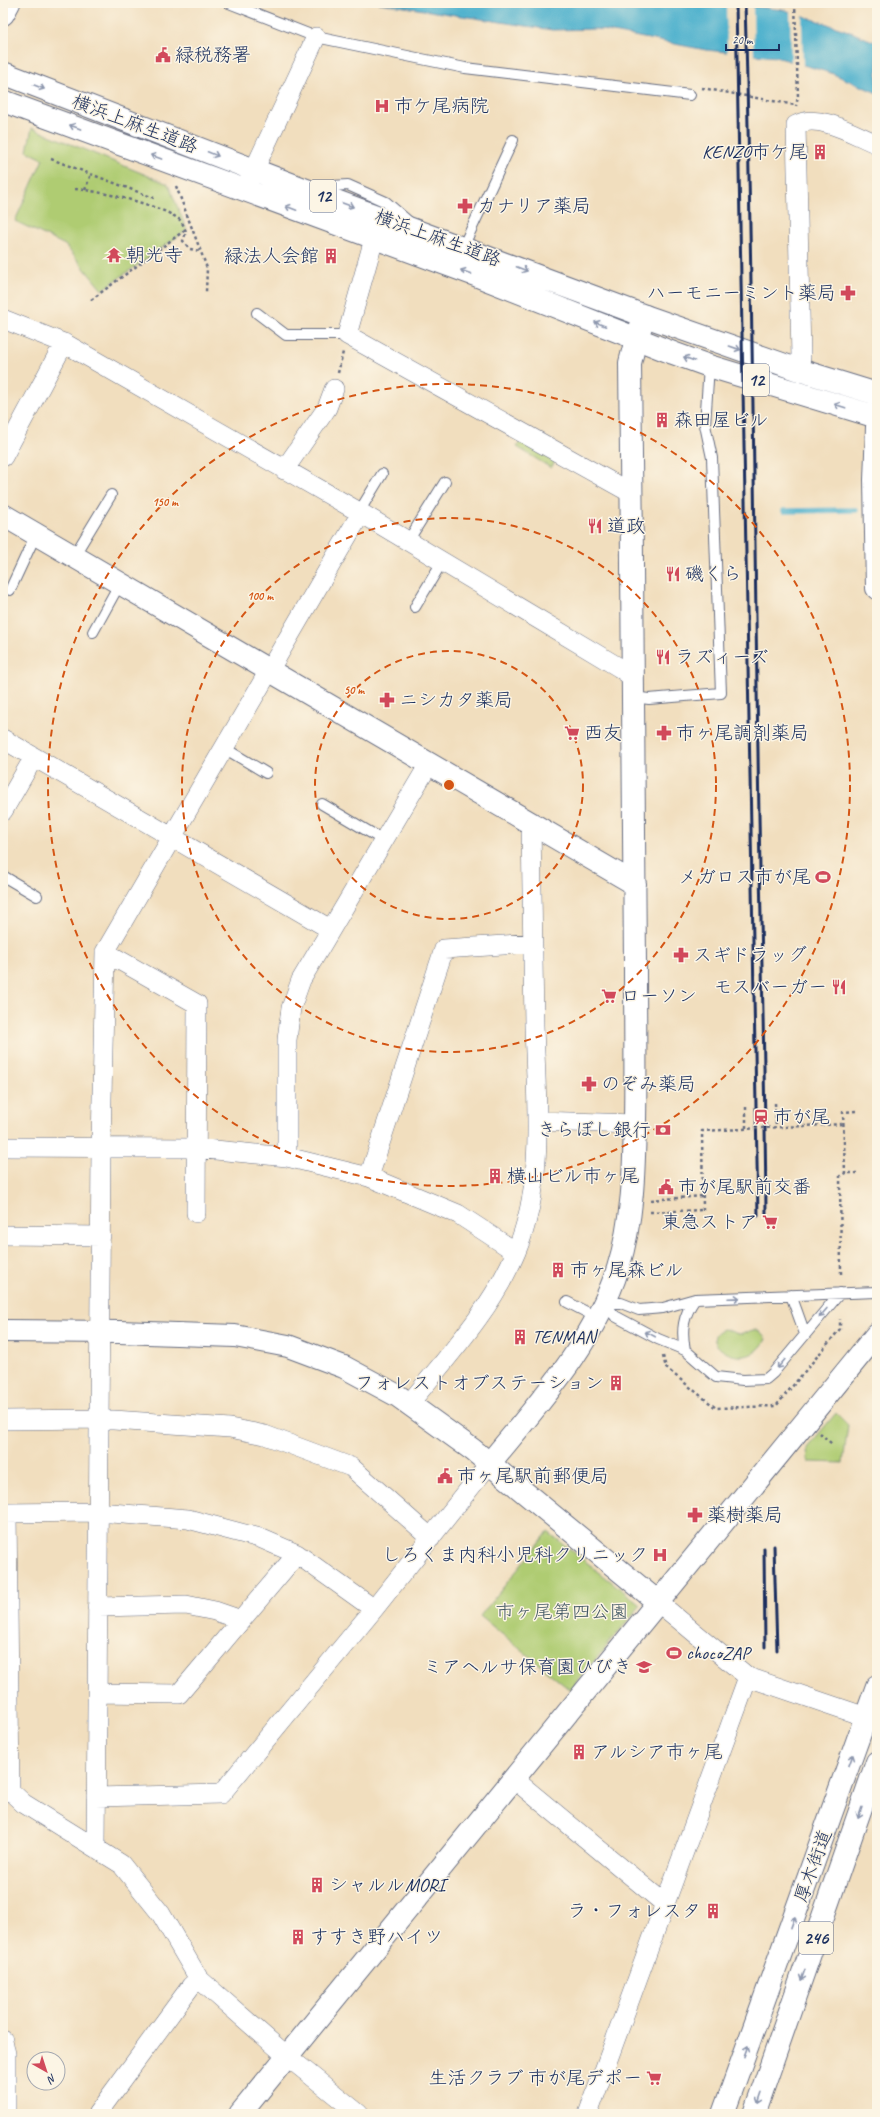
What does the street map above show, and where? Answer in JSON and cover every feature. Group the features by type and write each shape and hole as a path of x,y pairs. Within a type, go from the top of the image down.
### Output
{"main road":[{"path":"3,14 9,3"},
{"name":"横浜上麻生道路","path":"3,73 301,188 645,316 799,370 877,394"},
{"name":"横浜上麻生道路","path":"3,101 374,239 478,276 636,339 709,366 877,417"},
{"path":"489,1464 555,1382 576,1353 601,1310 617,1270 628,1232 632,1205 635,1124 635,884 630,363 636,339 645,316"},
{"path":"877,427 877,588"},
{"path":"3,515 635,884"},
{"path":"3,1331 195,1333 235,1336 288,1346 344,1367 372,1381 410,1404 489,1464 659,1603"},
{"path":"240,2114 515,1780 877,1334"},
{"name":"厚木街道","path":"723,2114 877,1686"},
{"name":"厚木街道","path":"754,2114 877,1762"}],"street":[{"path":"245,190 316,38"},
{"path":"799,370 801,357 796,125 803,121 817,120 877,144"},
{"path":"374,239 347,334 631,493"},
{"path":"3,318 64,343 408,541 620,668 633,687"},
{"path":"3,457 64,343"},
{"path":"284,470 327,408 334,389"},
{"path":"96,1848 99,1333 105,952 360,513"},
{"path":"3,739 330,928"},
{"path":"3,811 34,757"},
{"path":"287,1157 287,1040 291,1008 301,980 330,928 429,764"},
{"path":"410,1404 478,1318 502,1281 516,1252 527,1219 535,1175 537,1121 532,944 531,823"},
{"path":"369,1178 444,949 532,944"},
{"path":"105,952 197,1004 196,1213"},
{"path":"537,1121 635,1124"},
{"path":"3,1147 196,1148 287,1157 369,1178 458,1214 516,1252"},
{"path":"3,1235 101,1236"},
{"path":"3,1420 99,1419 230,1428 265,1435 306,1448 351,1467 431,1538"},
{"path":"96,1797 221,1794 374,1609 489,1464"},
{"path":"359,2114 288,2057 200,1979 161,1914 121,1864 23,1803 6,1788 5,1513 98,1512 188,1519 260,1538 296,1554 374,1609"},
{"path":"97,1693 179,1694 296,1554"},
{"path":"659,1603 748,1677 866,1717"},
{"path":"98,1607 186,1605 215,1611 241,1620"},
{"path":"588,2114 748,1677"},
{"path":"515,1780 665,1904"},
{"path":"97,2114 191,1986 200,1979"},
{"path":"3,2040 6,2054 6,2114"}],"lane":[{"path":"229,3 316,38 465,68 692,91"},
{"path":"462,247 513,140"},
{"path":"257,313 286,335 347,334"},
{"path":"633,687 649,699 721,693 712,458 705,425 709,366"},
{"path":"360,513 382,474"},
{"path":"408,541 445,482"},
{"path":"74,556 111,494"},
{"path":"10,590 36,534"},
{"path":"416,607 442,562"},
{"path":"93,632 120,583"},
{"path":"224,748 266,773"},
{"path":"322,804 383,840"},
{"path":"3,876 37,896"},
{"path":"601,1310 621,1303 639,1310 663,1308 695,1299 877,1292"},
{"path":"567,1302 601,1310 658,1339 685,1350 716,1377 743,1380 766,1379 774,1373 840,1293"},
{"path":"792,1295 805,1334"},
{"path":"685,1350 682,1336 683,1322 695,1299"}],"path":[{"path":"692,91 796,105 798,100 795,3"},
{"path":"51,159 154,198"},
{"path":"84,190 91,174"},
{"path":"75,189 160,209 181,222 186,232 183,241 190,249 200,251"},
{"path":"176,189 207,268 206,292"},
{"path":"91,300 185,230"},
{"path":"334,389 347,334"},
{"path":"775,1103 776,1127"},
{"path":"746,1107 746,1129"},
{"path":"845,1173 843,1112 856,1111"},
{"path":"654,1212 703,1210 702,1131 844,1124"},
{"path":"841,1274 840,1176 845,1173 857,1173"},
{"path":"654,1200 702,1196"},
{"path":"816,1430 832,1444"}],"green space":[{"path":"32,128 168,184 187,230 102,290 65,245 15,221 43,159 27,151"},
{"path":"521,441 555,462 551,468 517,447"},
{"path":"724,1329 741,1334 752,1330 758,1330 766,1339 757,1350 747,1356 736,1356 718,1347 715,1340 716,1334"},
{"path":"836,1413 848,1425 843,1463 808,1462 807,1448"},
{"name":"市ヶ尾第四公園","path":"548,1532 641,1605 570,1690 480,1616"}],"water":[{"path":"379,3 720,3 785,10 851,32 877,43 877,93 831,73 776,57 706,50 597,29 552,30"}],"pier":[{"path":"726,3 753,5 754,57 727,54"},
{"path":"790,10 802,14 803,67 791,64"}],"waterway":[{"path":"784,511 856,510"}],"railway":[{"path":"736,3 758,1216"},
{"path":"745,3 766,1214"},
{"path":"774,1546 777,1650"},
{"path":"764,1548 765,1647"}],"place":[{"name":"緑税務署","path":"163,55"},
{"name":"市ケ尾病院","path":"382,106"},
{"name":"KENZO市ケ尾","path":"820,152"},
{"name":"カナリア薬局","path":"465,206"},
{"name":"朝光寺","path":"114,255"},
{"name":"緑法人会館","path":"331,256"},
{"name":"ハーモニーミント薬局","path":"848,293"},
{"name":"森田屋ビル","path":"662,420"},
{"name":"道政","path":"595,526"},
{"name":"磯くら","path":"673,574"},
{"name":"ラズィーズ","path":"663,657"},
{"name":"ニシカタ薬局","path":"387,700"},
{"name":"西友","path":"572,733"},
{"name":"市ヶ尾調剤薬局","path":"664,733"},
{"name":"メガロス市が尾","path":"823,877"},
{"name":"スギドラッグ","path":"681,955"},
{"name":"モスバーガー","path":"839,987"},
{"name":"ローソン","path":"609,996"},
{"name":"のぞみ薬局","path":"589,1084"},
{"name":"市が尾","path":"761,1117"},
{"name":"きらぼし銀行","path":"663,1130"},
{"name":"横山ビル市ヶ尾","path":"495,1176"},
{"name":"市が尾駅前交番","path":"666,1187"},
{"name":"東急ストア","path":"770,1222"},
{"name":"市ヶ尾森ビル","path":"558,1270"},
{"name":"TENMAN","path":"520,1337"},
{"name":"フォレストオブステーション","path":"616,1383"},
{"name":"市ヶ尾駅前郵便局","path":"445,1476"},
{"name":"薬樹薬局","path":"695,1515"},
{"name":"しろくま内科小児科クリニック","path":"660,1555"},
{"name":"chocoZAP","path":"674,1653"},
{"name":"ミアヘルサ保育園ひびき","path":"644,1667"},
{"name":"アルシア市ヶ尾","path":"579,1752"},
{"name":"シャルルMORI","path":"317,1885"},
{"name":"ラ・フォレスタ","path":"713,1911"},
{"name":"すすき野ハイツ","path":"298,1937"},
{"name":"生活クラブ 市が尾デポー","path":"654,2078"}]}
